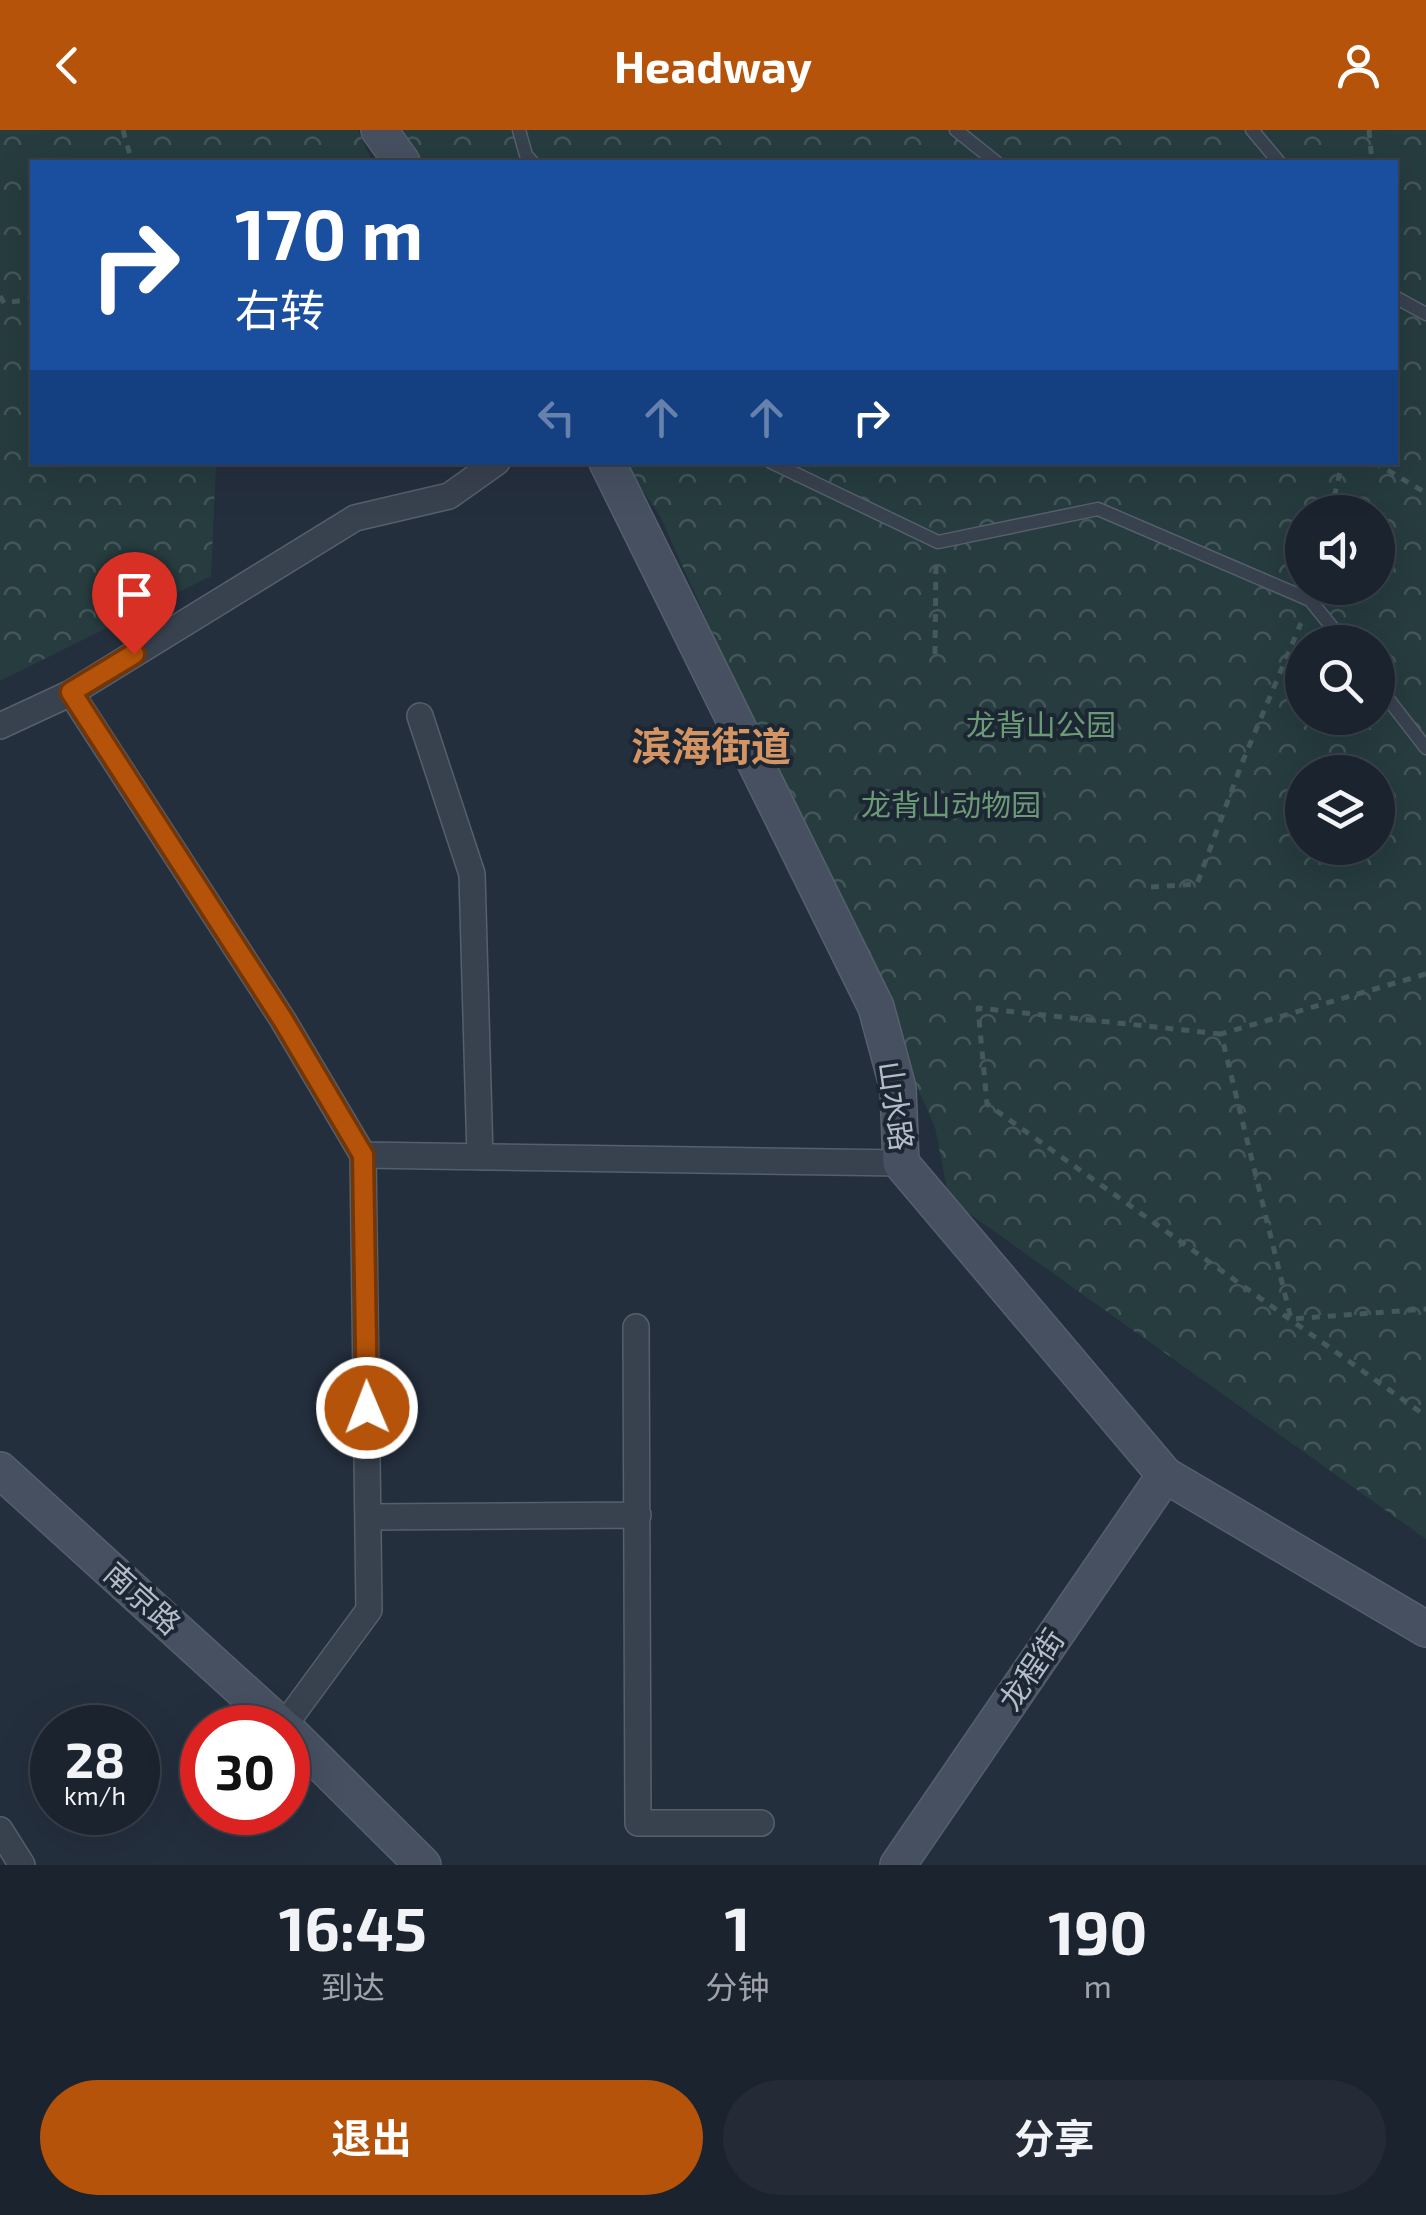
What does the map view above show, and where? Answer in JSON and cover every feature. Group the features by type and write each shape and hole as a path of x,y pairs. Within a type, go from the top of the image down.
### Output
{"street":[{"path":"378,130 400,160"},
{"path":"0,726 71,692 355,518 450,496 493,465"},
{"name":"山水路","path":"609,465 876,1008 898,1088 901,1163 1166,1475 1426,1628"},
{"path":"71,692 283,1020 363,1155 369,1610 301,1705"},
{"path":"420,716 472,874 480,1157"},
{"path":"363,1155 901,1163"},
{"path":"636,1327 638,1823 761,1823"},
{"name":"南京路","path":"0,1470 260,1705"},
{"name":"龙程街","path":"898,1865 1166,1475"},
{"path":"368,1517 638,1515"},
{"name":"南京路","path":"310,1753 423,1865"},
{"path":"0,1830 22,1865"}],"lane":[{"path":"519,130 530,160"},
{"path":"956,130 994,160"},
{"path":"1252,130 1276,160"},
{"path":"1398,299 1426,314"},
{"path":"777,465 938,542 1098,509 1285,589"},
{"path":"1314,605 1330,625"},
{"path":"1395,708 1426,748"}],"path":[{"path":"123,130 131,160"},
{"path":"1370,130 1372,160"},
{"path":"0,296 4,303 0,314"},
{"path":"4,303 30,299"},
{"path":"1335,495 1341,465"},
{"path":"1379,465 1426,493"},
{"path":"934,578 934,654"},
{"path":"1150,887 1198,884 1242,763 1308,605"},
{"path":"1426,974 1221,1034 978,1008 987,1104 1426,1416"},
{"path":"1221,1034 1291,1319"},
{"path":"1291,1319 1426,1309"}],"green space":[{"path":"0,130 358,130 371,159 30,160 30,465 216,465 211,576 0,681"},
{"name":"龙背山公园","path":"400,130 1426,130 1426,1539 949,1199 935,1127 660,516 625,465 1398,465 1398,160 421,160"}],"district":[{"name":"滨海街道","path":"711,747"}],"route":[{"path":"134,654 71,692 283,1020 363,1155 367,1408"}],"park label":[{"name":"龙背山动物园","path":"951,806"}]}
